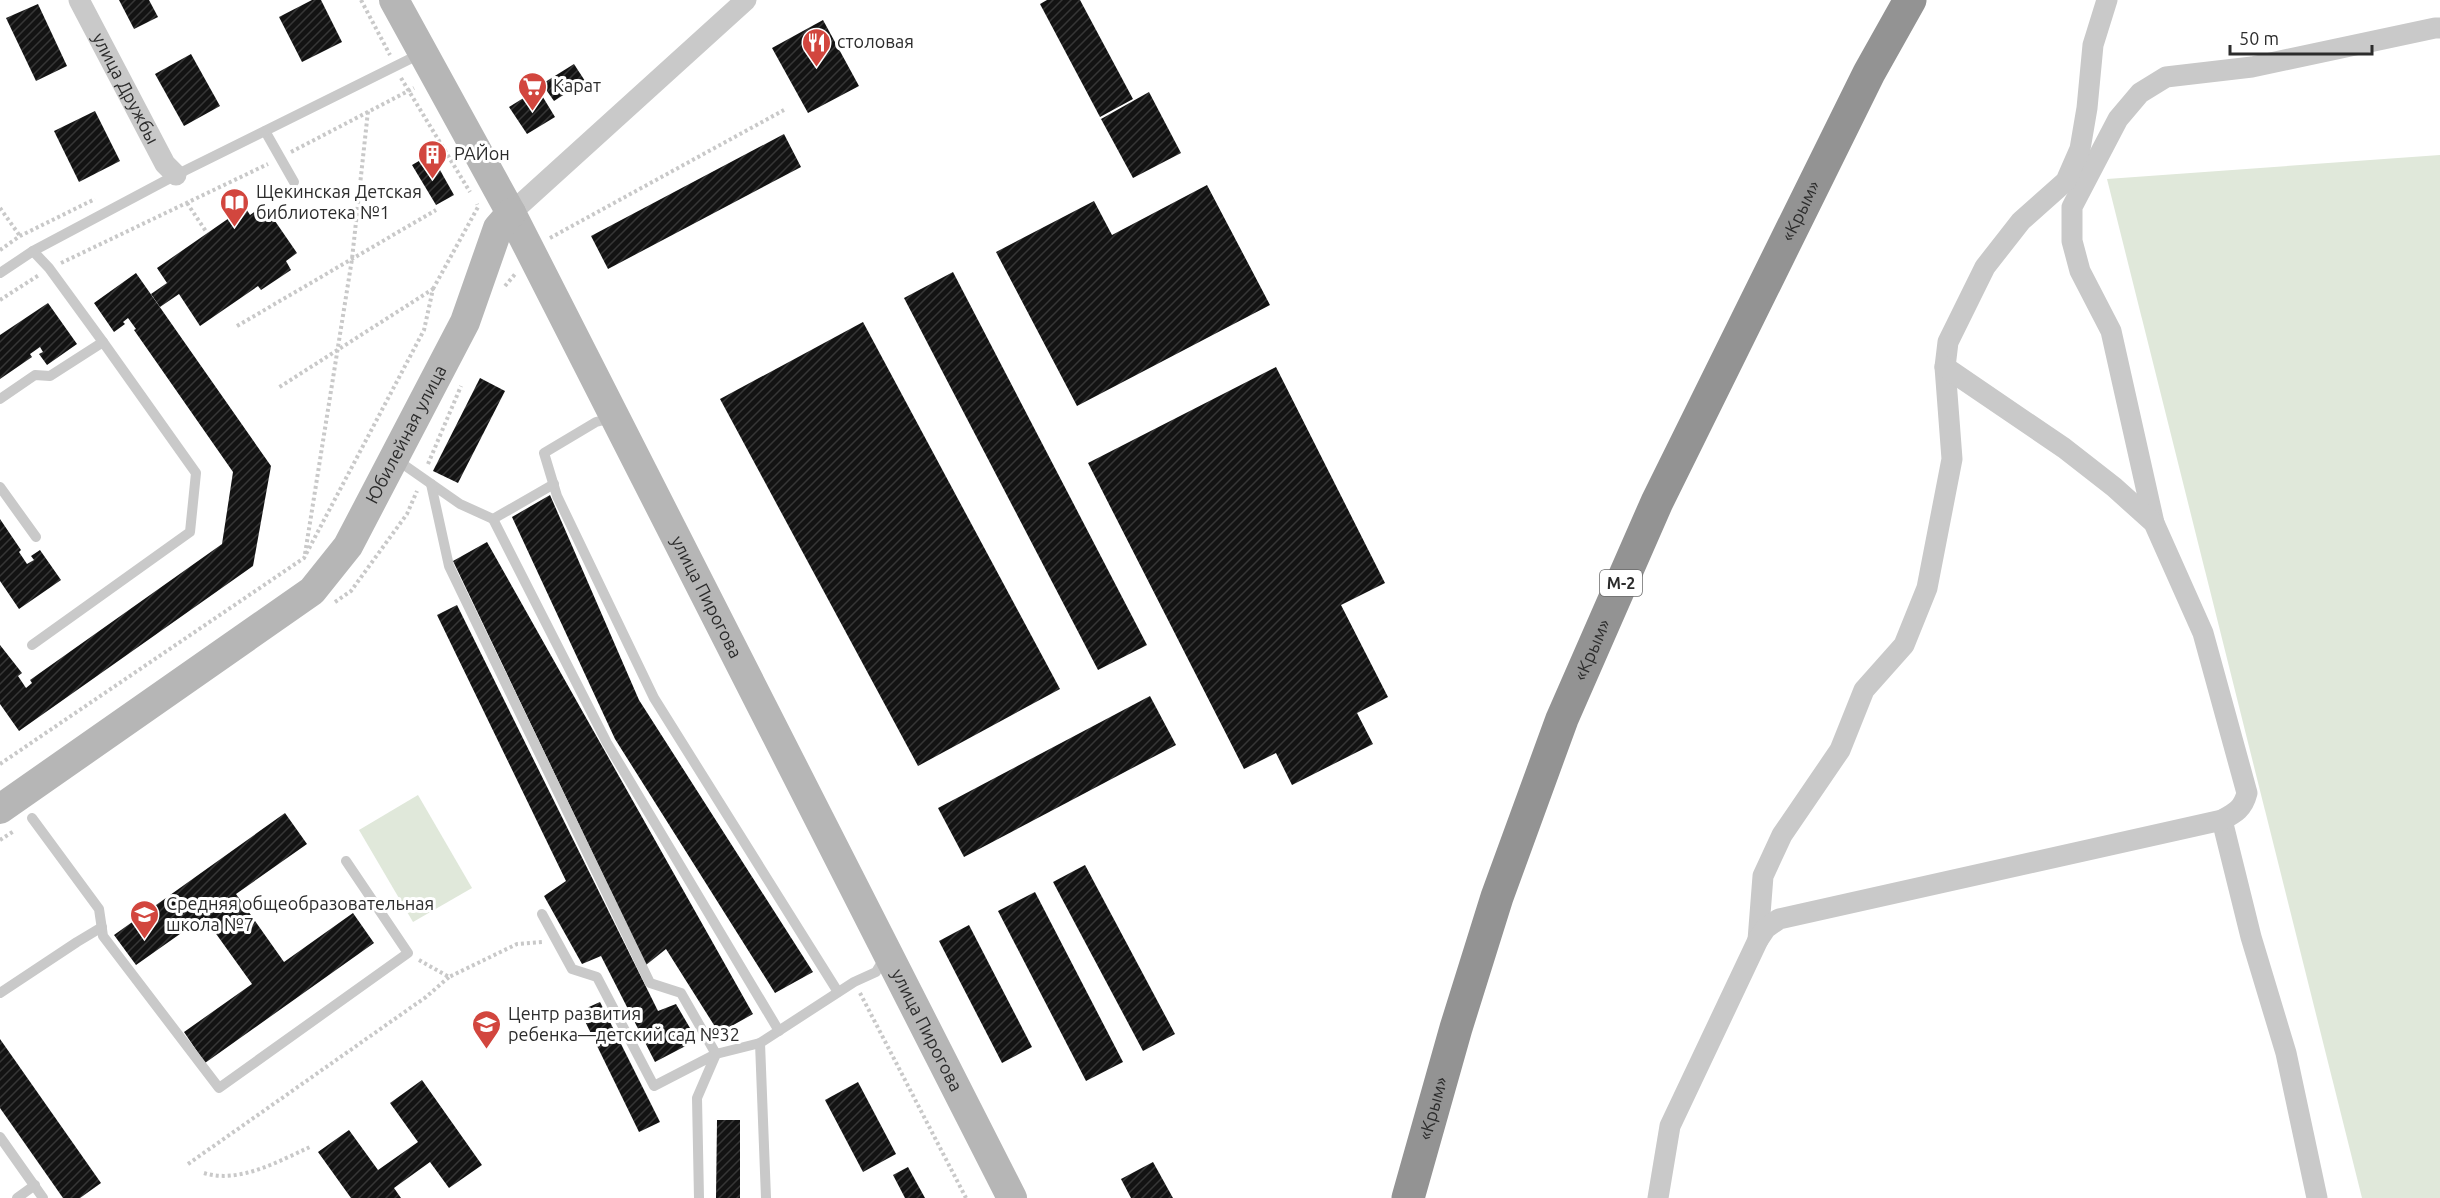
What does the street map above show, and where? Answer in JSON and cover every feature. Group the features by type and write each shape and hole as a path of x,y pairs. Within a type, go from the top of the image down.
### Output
{"highway":[{"name":"«Крым»","path":"1408,1198 1456,1028 1497,897 1562,719 1657,502 1864,84 1910,0"}],"street":[{"name":"улица Дружбы","path":"79,0 165,164 176,175"},
{"name":"улица Пирогова","path":"394,0 511,213 889,952 1012,1198"},
{"name":"Юбилейная улица","path":"0,809 312,591 348,546 465,322 498,228 511,213 746,0"},
{"path":"1758,940 1762,876 1772,855 1782,835 1840,750 1864,690 1904,645 1927,588 1952,459 1945,367 1948,342 1985,267 2021,220 2066,181 2080,149 2094,45 2107,0"},
{"path":"1658,1198 1670,1126 1758,940 1766,928 1779,919 2222,820 2239,811 2247,793 2203,633 2154,523 2112,331 2080,272 2072,241 2072,207 2118,119 2140,93 2166,77 2252,67 2438,30"},
{"path":"2087,108 2118,119"},
{"path":"1945,367 2064,448 2114,487 2154,523"},
{"path":"2222,820 2251,937 2286,1053 2317,1198"}],"lane":[{"path":"0,273 33,251 176,175 396,66 430,65"},
{"path":"265,131 294,182"},
{"path":"32,645 190,532 196,473 49,268 33,251"},
{"path":"0,399 35,375 50,376 103,342"},
{"path":"615,417 596,422 544,453 557,496 654,698 838,992"},
{"path":"394,458 460,504 494,519 607,742 779,1031"},
{"path":"431,484 449,566 650,983 681,993 716,1054"},
{"path":"494,519 554,484"},
{"path":"0,487 36,537"},
{"path":"32,818 99,909 103,936 219,1088 408,953 346,861"},
{"path":"542,914 572,969 597,978 654,1086 716,1054 760,1043 854,982 876,972 889,952"},
{"path":"0,993 102,927"},
{"path":"760,1043 766,1198"},
{"path":"699,1198 697,1098 716,1054"},
{"path":"0,1137 43,1198"},
{"path":"17,1198 35,1185"}],"path":[{"path":"0,764 304,558 424,330 433,289 478,207 408,91 361,0"},
{"path":"0,300 49,268 280,158 408,91 430,65"},
{"path":"304,558 352,260 368,111"},
{"path":"188,203 207,233"},
{"path":"0,208 20,237"},
{"path":"237,326 436,210"},
{"path":"278,388 433,289"},
{"path":"188,1164 426,997 449,977 517,944 540,944 554,937"},
{"path":"408,953 449,977"},
{"path":"854,982 966,1198"},
{"path":"204,1173 212,1176 255,1172 310,1147"}],"shaded area":[{"path":"2440,155 2440,1198 2362,1198 2107,179"},
{"path":"418,795 472,888 413,922 359,830"}],"building":[{"path":"119,0 149,0 158,17 134,29"},
{"path":"312,0 321,0 342,42 302,62 279,17"},
{"path":"1047,0 1080,0 1133,99 1100,117 1040,4"},
{"path":"38,4 67,66 36,81 6,18"},
{"name":"столовая","path":"823,20 859,86 808,113 772,48"},
{"path":"191,54 220,106 184,126 155,74"},
{"path":"574,64 585,81 554,101 542,84"},
{"name":"Карат","path":"538,89 555,117 527,134 509,107"},
{"path":"1149,92 1181,153 1133,178 1101,119"},
{"path":"95,111 120,161 79,182 54,131"},
{"path":"784,134 801,167 608,269 591,236"},
{"name":"РАЙон","path":"431,154 454,195 436,205 412,165"},
{"path":"1207,185 1270,305 1077,406 996,252 1094,201 1112,235"},
{"path":"264,205 297,253 286,261 291,270 261,290 258,286 200,326 179,294 160,307 151,294 167,283 157,268 245,207 250,215"},
{"path":"953,272 1147,645 1098,670 904,298"},
{"path":"136,273 271,466 253,566 19,731 0,704 0,645 22,673 18,676 26,688 32,683 30,680 222,544 233,472 134,330 136,329 128,318 123,322 125,324 114,332 94,303"},
{"path":"48,303 77,344 47,365 39,354 43,352 40,347 30,354 32,357 0,379 0,335"},
{"path":"863,322 1060,689 918,766 720,399"},
{"path":"1276,367 1385,583 1341,605 1388,697 1357,713 1373,744 1292,785 1276,753 1244,769 1088,463"},
{"path":"480,378 505,391 458,483 433,471"},
{"path":"550,495 639,700 813,972 775,993 615,739 512,517"},
{"path":"0,519 21,550 19,552 27,564 34,560 31,556 40,550 61,580 19,609 0,581"},
{"path":"487,542 753,1014 719,1033 666,949 646,965 453,561"},
{"path":"457,605 658,1011 676,1004 697,1040 655,1062 601,956 582,964 544,896 566,881 437,615"},
{"path":"1150,696 1176,745 964,857 938,808"},
{"name":"Средняя общеобразовательная школа №7","path":"285,813 307,844 236,894 284,962 353,913 374,943 205,1063 184,1032 252,984 204,917 136,965 114,935"},
{"path":"1085,865 1175,1034 1143,1051 1053,882"},
{"path":"1035,892 1123,1062 1086,1081 998,911"},
{"path":"969,925 1032,1047 1002,1063 939,941"},
{"path":"600,1002 660,1122 639,1132 580,1011"},
{"path":"0,1039 101,1183 80,1198 63,1198 0,1108"},
{"path":"422,1080 482,1165 449,1188 430,1162 394,1188 401,1198 351,1198 318,1152 349,1130 378,1170 418,1142 390,1103"},
{"path":"858,1082 896,1154 863,1172 825,1100"},
{"path":"717,1120 740,1120 740,1198 716,1198"},
{"path":"1153,1162 1173,1198 1131,1198 1121,1179"},
{"path":"908,1167 925,1198 905,1198 893,1175"}],"place":[{"name":"столовая","path":"816,68"},
{"name":"Карат","path":"532,112"},
{"name":"РАЙон","path":"433,180"},
{"name":"Щекинская Детская библиотека №1","path":"235,228"},
{"name":"Средняя общеобразовательная школа №7","path":"145,940"},
{"name":"Центр развития ребенка––детский сад №32","path":"487,1050"}]}
